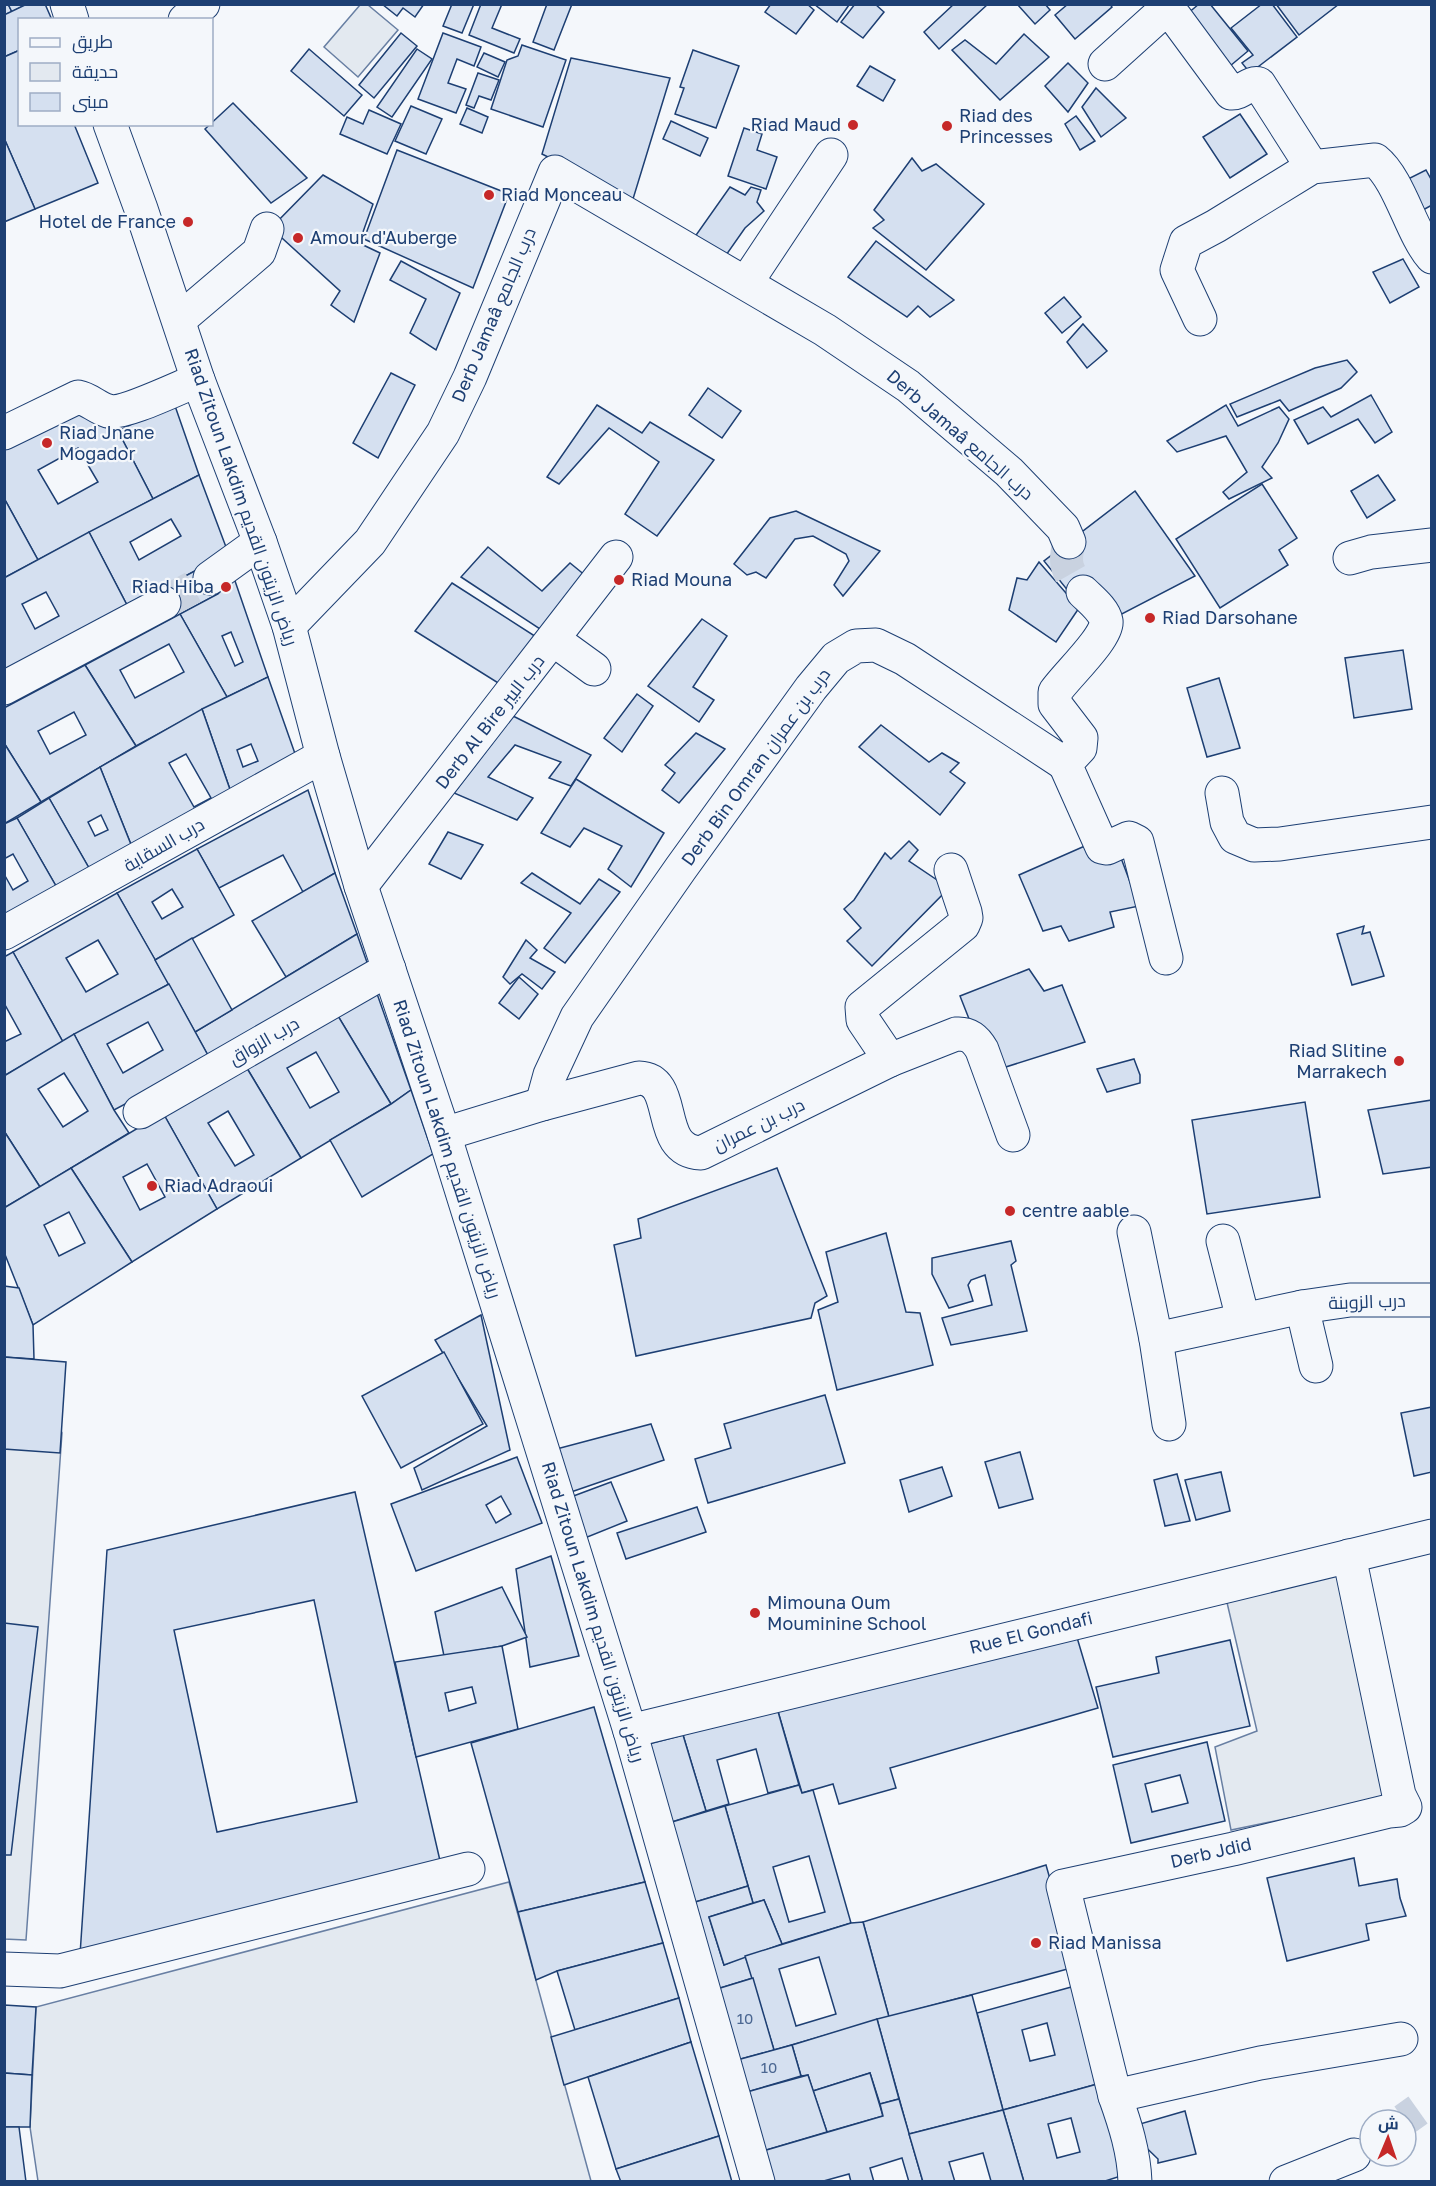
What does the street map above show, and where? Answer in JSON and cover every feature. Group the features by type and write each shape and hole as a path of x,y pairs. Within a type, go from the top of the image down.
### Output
{"street":[{"path":"187,18 202,4"},
{"path":"1105,64 1156,18 1165,14 1175,17 1231,93 1236,93 1254,83 1259,84 1311,167"},
{"name":"Riad Zitoun Lakdim رياض الزيتون القديم","path":"111,126 198,380 261,542 289,626 323,756 361,886 444,1134 630,1731 758,2181"},
{"path":"746,283 831,155"},
{"path":"1200,320 1177,270 1186,242 1311,167 1360,163 1371,159 1378,163 1431,257"},
{"name":"Derb Jamaâ درب الجامع","path":"289,626 370,542 442,433 470,377 555,172 825,330 908,386 1009,472 1063,528 1069,542"},
{"path":"179,320 259,252 267,229"},
{"path":"4,433 78,398 106,411 120,411 198,380"},
{"path":"210,578 261,542"},
{"path":"1350,558 1371,552 1431,545"},
{"name":"Derb Al Bire درب البير","path":"361,886 554,640 616,557"},
{"path":"1083,592 1102,611 1107,623 1106,629 1094,647 1055,692 1055,704 1079,734 1081,742 1080,748 1065,764 1102,846 1107,848 1129,838 1137,842 1166,958"},
{"path":"4,688 164,603"},
{"path":"554,640 594,669"},
{"name":"Derb Bin Omran درب بن عمران","path":"542,1104 550,1075 577,1017 811,688 836,658 856,646 876,645 905,659 1065,764"},
{"name":"درب السقاية","path":"4,933 323,756"},
{"path":"1222,793 1227,822 1234,837 1254,844 1305,841 1431,822"},
{"path":"891,1060 863,1020 862,1007 963,925 966,918 965,912 951,870"},
{"name":"درب الزواق","path":"140,1112 389,969"},
{"name":"درب بن عمران","path":"444,1134 542,1104 639,1078 647,1078 658,1086 680,1147 701,1153 891,1060 956,1034 962,1034 974,1038 982,1050 1013,1135"},
{"path":"1134,1232 1156,1339 1169,1424"},
{"path":"1222,1241 1243,1319"},
{"name":"درب الزوبنة","path":"1156,1339 1302,1307 1350,1300 1431,1300"},
{"name":"درب الزوبنة","path":"1302,1307 1316,1366"},
{"name":"Rue El Gondafi","path":"630,1731 1431,1536"},
{"name":"Derb Jdid","path":"1135,2181 1126,2128 1115,2096 1063,1886 1400,1810 1405,1806 1399,1795 1349,1556"},
{"path":"4,1969 60,1971 468,1869"},
{"path":"1115,2096 1260,2063 1401,2039"},
{"path":"1286,2181 1353,2155"}],"green space":[{"path":"360,5 368,5 398,30 358,77 324,47"},
{"path":"4,1312 62,1433 26,1940 4,1939"},
{"path":"1346,1563 1391,1797 1231,1830 1215,1747 1257,1731 1225,1594"},
{"path":"509,1882 591,2181 38,2181 30,2127 36,2007"}],"building":[{"path":"4,4 8,4 12,12 4,15"},
{"path":"8,4 27,4 12,12"},
{"path":"27,4 45,4 51,18 18,18 18,51 4,57 4,15"},
{"path":"382,4 424,4 415,17 403,8 397,16"},
{"path":"452,4 474,4 462,33 443,26"},
{"path":"481,4 502,4 492,28 520,39 514,53 469,35"},
{"path":"547,4 572,4 554,50 533,42"},
{"path":"771,4 807,4 814,10 796,34 765,12"},
{"path":"814,4 848,4 849,5 837,22"},
{"path":"855,4 875,4 884,12 863,38 841,22"},
{"path":"954,4 988,4 939,49 924,32"},
{"path":"1017,4 1045,4 1050,10 1035,24"},
{"path":"1068,4 1110,4 1112,7 1075,39 1055,15"},
{"path":"1199,4 1210,4 1248,51 1230,66 1187,14"},
{"path":"1262,4 1272,4 1297,37 1250,73 1242,63 1253,55 1231,28"},
{"path":"1276,4 1339,4 1299,35"},
{"path":"401,33 417,46 374,98 359,85"},
{"path":"443,33 481,47 474,66 457,59 448,83 466,89 456,113 418,99"},
{"path":"1024,34 1049,57 1000,100 952,50 965,40 996,64"},
{"path":"522,45 566,60 543,127 491,109 507,60 518,56"},
{"path":"309,49 362,95 344,116 291,71"},
{"path":"417,49 432,59 392,117 377,107"},
{"path":"693,50 739,66 716,128 675,114 684,88 680,87"},
{"path":"18,51 18,126 75,126 98,183 35,209 4,138 4,57"},
{"path":"484,53 505,62 498,77 477,67"},
{"path":"571,58 670,78 633,199 542,154"},
{"path":"1068,63 1088,83 1068,112 1045,86"},
{"path":"870,66 895,80 883,101 857,86"},
{"path":"478,73 499,80 491,100 479,96 474,108 466,105"},
{"path":"1096,88 1126,118 1101,137 1082,107"},
{"path":"233,103 307,178 271,203 205,129 213,126 213,122"},
{"path":"411,106 442,119 426,154 395,141"},
{"path":"467,108 488,117 482,133 460,124"},
{"path":"369,110 401,124 387,154 340,134 347,117 363,124"},
{"path":"1240,114 1267,154 1230,178 1203,137"},
{"path":"1076,116 1095,141 1080,150 1065,124"},
{"path":"671,121 708,138 700,156 663,139"},
{"path":"744,128 762,134 757,150 777,157 766,189 728,176"},
{"path":"4,138 35,209 4,222"},
{"path":"397,150 509,194 473,288 364,239"},
{"path":"912,158 922,171 936,164 984,204 926,270 873,228 884,220 874,210"},
{"path":"1426,170 1432,181 1432,205 1414,215 1398,184"},
{"path":"323,175 373,204 359,243 380,253 354,322 331,305 340,291 271,228"},
{"path":"730,187 745,195 751,187 761,190 757,202 764,211 745,228 724,258 694,238"},
{"path":"876,241 954,300 930,317 918,306 907,317 848,277"},
{"path":"1403,259 1419,287 1390,303 1373,272"},
{"path":"401,261 460,293 436,350 410,333 426,299 390,280"},
{"path":"1064,297 1081,317 1062,333 1045,313"},
{"path":"1083,324 1107,351 1087,368 1067,342"},
{"path":"1347,360 1357,372 1341,388 1289,411 1280,400 1237,417 1230,404 1315,368"},
{"path":"391,373 415,385 378,458 353,443"},
{"path":"708,388 741,411 722,438 689,415"},
{"path":"1371,395 1392,432 1375,443 1358,419 1308,444 1294,420 1323,407 1331,417"},
{"path":"174,403 199,475 153,499 118,431"},
{"path":"597,405 642,433 650,422 714,460 657,536 625,514 659,462 609,428 559,484 547,477"},
{"path":"1226,405 1238,426 1279,407 1289,419 1278,443 1262,467 1272,478 1229,499 1223,492 1247,472 1226,436 1177,452 1167,441"},
{"path":"67,408 118,431 153,499 38,560 4,498 4,441","holes":["78,448 98,482 58,504 38,470"]},
{"path":"199,475 226,547 206,565 128,607 89,532","holes":["171,519 181,536 139,560 130,542"]},
{"path":"1378,475 1395,500 1367,518 1351,491"},
{"path":"1262,484 1297,538 1279,550 1288,565 1220,608 1176,539"},
{"path":"1135,491 1195,576 1118,616 1073,597 1044,561"},
{"path":"4,498 38,560 4,578"},
{"path":"796,511 880,551 843,596 834,585 849,561 846,554 813,536 795,539 766,578 756,572 747,575 734,564 770,518"},
{"path":"89,532 128,607 4,672 4,578","holes":["46,592 59,616 35,629 22,604"]},
{"path":"488,547 542,591 570,563 586,576 543,631 461,577"},
{"path":"1039,562 1079,608 1056,642 1009,610 1017,578 1027,580"},
{"path":"206,565 218,594 171,619 159,590"},
{"path":"234,578 268,677 227,697 180,614 218,594","holes":["231,632 243,662 235,666 222,636"]},
{"path":"452,583 544,642 503,686 415,631"},
{"path":"180,614 227,697 136,746 85,665","holes":["169,644 184,672 135,698 120,670"]},
{"path":"702,619 727,636 693,687 714,700 699,722 648,686"},
{"path":"1403,650 1412,709 1354,718 1345,658"},
{"path":"85,665 136,746 41,802 4,743 4,708","holes":["74,712 86,735 50,754 38,731"]},
{"path":"268,677 299,765 234,801 202,709","holes":["251,744 258,761 243,767 237,750"]},
{"path":"1219,678 1240,748 1207,757 1187,688"},
{"path":"637,694 653,706 622,752 604,738"},
{"path":"202,709 234,801 134,852 100,767","holes":["186,754 211,798 194,807 169,763"]},
{"path":"513,716 591,755 571,786 549,778 561,762 515,745 488,777 533,798 517,820 454,793"},
{"path":"881,725 929,762 942,753 959,763 950,772 965,783 940,815 859,747"},
{"path":"696,733 725,749 679,803 662,790 675,773 665,765"},
{"path":"4,743 41,802 4,824"},
{"path":"100,767 134,852 93,875 49,798","holes":["101,815 108,830 95,836 88,822"]},
{"path":"576,779 664,833 631,887 608,869 622,846 584,828 570,847 541,833"},
{"path":"308,790 335,873 303,892 283,855 219,888 197,849"},
{"path":"49,798 93,875 60,893 17,818"},
{"path":"17,818 60,893 4,924 4,874 13,890 28,881 13,854 4,859 4,824"},
{"path":"448,832 483,845 461,879 429,864"},
{"path":"1112,834 1139,906 1110,912 1114,927 1069,941 1061,926 1043,931 1019,875"},
{"path":"909,841 918,850 909,861 949,888 872,966 847,941 861,928 844,909 854,900 885,853 891,859"},
{"path":"197,849 234,915 155,960 117,893","holes":["172,889 183,907 162,919 152,902"]},
{"path":"335,873 357,934 286,977 252,921"},
{"path":"532,873 580,904 599,879 620,892 565,963 544,948 571,913 521,883"},
{"path":"117,893 169,984 63,1042 13,952","holes":["98,940 118,974 86,992 66,958"]},
{"path":"1364,926 1362,934 1370,932 1384,976 1352,985 1337,934"},
{"path":"357,934 369,968 210,1059 195,1032"},
{"path":"192,938 232,1010 195,1032 155,960"},
{"path":"526,940 537,950 530,958 555,972 542,989 522,974 510,984 503,977"},
{"path":"13,952 63,1042 4,1076 4,1042 21,1034 4,1003 4,957"},
{"path":"1029,969 1044,991 1062,985 1085,1042 990,1072 960,996"},
{"path":"519,977 538,994 519,1019 499,1003"},
{"path":"169,984 210,1059 114,1110 74,1034","holes":["148,1022 163,1050 123,1073 107,1044"]},
{"path":"375,988 411,1090 391,1104 335,1011"},
{"path":"335,1011 391,1104 301,1158 245,1065","holes":["316,1052 339,1092 310,1108 287,1068"]},
{"path":"74,1034 114,1110 129,1133 40,1187 4,1131 4,1076","holes":["64,1073 88,1111 63,1127 38,1089"]},
{"path":"1134,1059 1140,1075 1140,1083 1107,1092 1097,1069"},
{"path":"245,1065 301,1158 217,1209 163,1113","holes":["228,1111 254,1155 235,1166 208,1123"]},
{"path":"411,1090 433,1154 362,1197 330,1140"},
{"path":"1432,1100 1432,1167 1383,1174 1368,1110"},
{"path":"1305,1102 1320,1197 1207,1214 1192,1120"},
{"path":"163,1113 217,1209 132,1262 71,1168","holes":["147,1164 165,1197 140,1210 123,1177"]},
{"path":"4,1131 40,1187 4,1208"},
{"path":"71,1168 132,1262 33,1325 4,1252 4,1208","holes":["69,1212 85,1243 59,1256 44,1225"]},
{"path":"777,1168 827,1296 815,1303 811,1318 636,1356 614,1245 641,1238 638,1219"},
{"path":"886,1233 906,1312 920,1313 933,1365 837,1390 818,1310 838,1302 826,1252"},
{"path":"1011,1241 1016,1261 1011,1265 1027,1331 951,1345 942,1318 992,1305 985,1275 971,1280 968,1285 973,1301 949,1308 932,1274 932,1258"},
{"path":"4,1286 19,1288 33,1325 34,1359 4,1357"},
{"path":"481,1315 510,1450 422,1490 414,1468 487,1426 435,1340"},
{"path":"444,1352 483,1424 401,1468 362,1396"},
{"path":"4,1357 66,1362 60,1453 4,1449"},
{"path":"825,1395 845,1463 708,1503 695,1459 731,1448 724,1424"},
{"path":"1432,1407 1432,1472 1414,1476 1401,1413"},
{"path":"651,1424 664,1460 542,1502 530,1456"},
{"path":"1020,1452 1033,1499 999,1508 985,1462"},
{"path":"517,1457 542,1523 416,1571 391,1504","holes":["501,1496 511,1514 496,1523 486,1505"]},
{"path":"942,1467 952,1496 909,1512 900,1480"},
{"path":"1221,1472 1230,1511 1196,1520 1185,1480"},
{"path":"1177,1474 1190,1521 1165,1526 1154,1480"},
{"path":"611,1482 627,1521 560,1548 544,1507"},
{"path":"355,1492 441,1865 80,1955 107,1550","holes":["314,1600 357,1802 217,1832 174,1630"]},
{"path":"697,1507 706,1532 626,1559 617,1533"},
{"path":"551,1556 579,1656 530,1667 516,1569"},
{"path":"502,1587 527,1637 502,1646 444,1656 435,1612"},
{"path":"4,1623 38,1627 11,1855 4,1855"},
{"path":"1073,1624 1098,1708 890,1768 896,1788 839,1804 833,1784 802,1793 777,1708"},
{"path":"1230,1640 1250,1726 1113,1757 1096,1687 1159,1673 1156,1657"},
{"path":"502,1646 518,1729 416,1757 395,1662","holes":["472,1687 476,1703 449,1711 445,1693"]},
{"path":"594,1707 645,1882 518,1912 471,1743"},
{"path":"777,1708 799,1785 768,1793 756,1749 717,1760 729,1804 706,1811 683,1735"},
{"path":"683,1735 706,1811 672,1822 649,1744"},
{"path":"1207,1742 1225,1821 1131,1843 1113,1765","holes":["1180,1775 1188,1803 1152,1812 1145,1784"]},
{"path":"799,1785 802,1793 813,1790 851,1923 782,1944 764,1900 753,1903 725,1806","holes":["809,1856 825,1912 789,1922 773,1867"]},
{"path":"725,1806 748,1886 692,1903 672,1822"},
{"path":"1354,1858 1359,1886 1397,1879 1406,1916 1366,1924 1369,1940 1287,1961 1267,1878"},
{"path":"1046,1865 1075,1967 889,2017 863,1922"},
{"path":"645,1882 663,1943 557,1971 536,1980 518,1912"},
{"path":"748,1886 753,1903 709,1917 724,1965 745,1956 753,1978 717,1989 692,1903"},
{"path":"764,1900 782,1944 724,1965 709,1917"},
{"path":"863,1922 889,2017 774,2050 745,1956 851,1923","holes":["819,1957 836,2014 796,2026 779,1969"]},
{"path":"663,1943 679,1998 575,2030 557,1971"},
{"path":"753,1978 774,2050 737,2060 717,1989"},
{"path":"1075,1986 1101,2083 1003,2110 977,2013","holes":["1047,2023 1055,2055 1030,2061 1022,2030"]},
{"path":"972,1995 1003,2110 909,2134 877,2019"},
{"path":"679,1998 691,2042 564,2085 551,2037"},
{"path":"4,2005 36,2007 32,2075 4,2073"},
{"path":"877,2019 899,2099 880,2104 870,2073 813,2091 808,2075 801,2076 792,2045"},
{"path":"691,2042 719,2136 616,2169 588,2077"},
{"path":"792,2045 801,2076 747,2092 737,2060"},
{"path":"4,2073 32,2075 30,2127 4,2127"},
{"path":"870,2073 883,2116 827,2132 813,2091"},
{"path":"808,2075 827,2132 763,2151 747,2092"},
{"path":"1101,2083 1124,2175 1102,2182 1024,2182 1003,2110","holes":["1071,2118 1080,2152 1057,2158 1048,2124"]},
{"path":"899,2099 923,2182 909,2182 902,2158 870,2168 874,2182 851,2182 849,2174 820,2182 772,2182 763,2151 883,2116 880,2104"},
{"path":"1003,2110 1024,2182 988,2182 991,2181 983,2153 949,2162 955,2182 923,2182 909,2134"},
{"path":"1185,2111 1196,2154 1158,2163 1158,2159 1126,2128"},
{"path":"4,2127 19,2127 26,2182 4,2182"},
{"path":"719,2136 732,2182 621,2182 616,2169"}],"tunnel":[{"path":"1069,542 1068,569 1083,592"},
{"path":"164,603 210,578"}],"place":[{"name":"Riad Maud","path":"853,125"},
{"name":"Riad des Princesses","path":"947,126"},
{"name":"Riad Monceau","path":"489,195"},
{"name":"Hotel de France","path":"188,222"},
{"name":"Amour d'Auberge","path":"298,238"},
{"name":"Riad Jnane Mogador","path":"47,443"},
{"name":"Riad Mouna","path":"619,580"},
{"name":"Riad Hiba","path":"226,587"},
{"name":"Riad Darsohane","path":"1150,618"},
{"name":"Riad Slitine Marrakech","path":"1399,1061"},
{"name":"Riad Adraoui","path":"152,1186"},
{"name":"centre aable","path":"1010,1211"},
{"name":"Mimouna Oum Mouminine School","path":"755,1613"},
{"name":"Riad Manissa","path":"1036,1943"}]}
